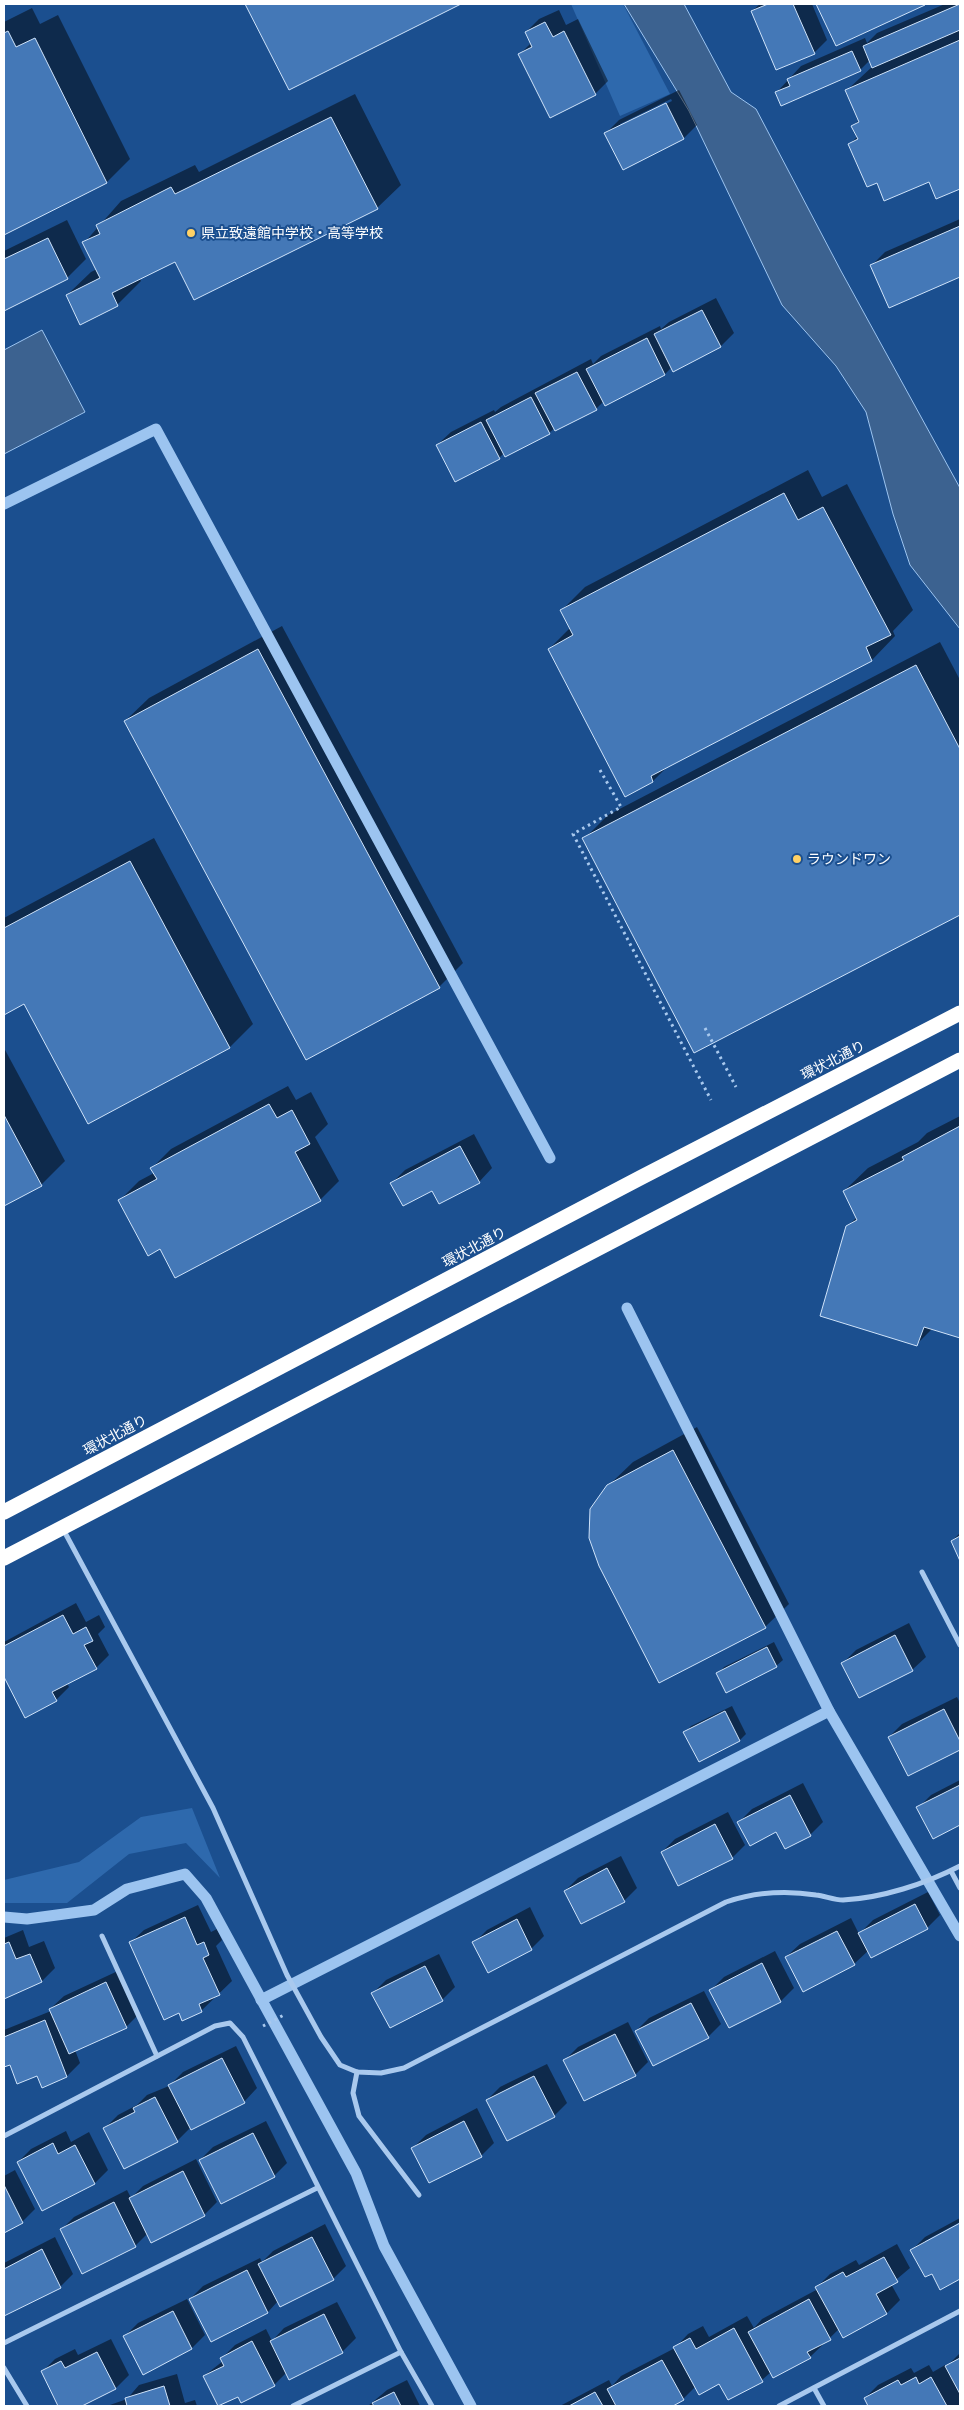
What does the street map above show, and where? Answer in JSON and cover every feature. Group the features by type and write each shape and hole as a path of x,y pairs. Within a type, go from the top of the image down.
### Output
{"highway":[{"name":"環状北通り","path":"4,1512 640,1178 960,1013"},
{"path":"4,1558 960,1060"}],"street":[{"path":"63,1527 214,1808 297,1995 340,2065 357,2072 381,2073 404,2068 726,1902 750,1894 778,1892 816,1894 841,1900 872,1896 909,1887 960,1866"},
{"path":"922,1572 960,1643"},
{"path":"951,1871 960,1888"},
{"path":"102,1936 157,2056"},
{"path":"4,2136 215,2026 230,2022 243,2037 317,2188 401,2352 432,2406"},
{"path":"357,2072 353,2093 359,2116 419,2195"},
{"path":"4,2342 317,2188"},
{"path":"779,2406 960,2311"},
{"path":"293,2406 401,2352"},
{"path":"4,2368 27,2406"},
{"path":"814,2388 824,2406"}],"path":[{"path":"600,770 621,807 573,834 711,1100"},
{"path":"705,1028 736,1087"},
{"path":"259,2028 287,2014"}],"shaded area":[{"path":"571,4 623,4 670,94 620,116"},
{"path":"624,4 684,4 731,92 756,109 841,271 960,488 960,629 910,565 893,514 866,412 836,366 782,305 689,111"},
{"path":"42,330 85,412 4,454 4,350"},
{"path":"192,1808 220,1878 186,1843 129,1854 67,1903 4,1903 4,1880 79,1862 141,1817"}],"building":[{"path":"245,4 461,4 289,90"},
{"path":"768,4 793,4 815,54 776,70 751,11"},
{"path":"816,4 924,4 925,5 836,46"},
{"path":"960,4 960,30 872,68 863,46"},
{"path":"545,22 553,37 564,31 596,95 550,118 518,54 532,47 525,32"},
{"path":"8,31 16,47 35,38 107,183 4,235 4,33"},
{"path":"960,40 960,189 936,199 929,182 884,201 877,183 867,187 848,144 858,139 851,126 859,122 845,90"},
{"path":"852,51 861,71 781,106 775,92 790,86 787,79"},
{"path":"666,103 684,139 623,170 604,133"},
{"path":"331,117 378,209 194,300 175,262 112,293 118,306 80,325 66,295 100,278 82,242 100,234 96,225 171,187 175,194"},
{"path":"960,226 960,277 889,308 870,265"},
{"path":"48,238 68,279 4,311 4,259"},
{"path":"702,310 721,347 673,372 654,334"},
{"path":"647,338 665,375 605,406 586,369"},
{"path":"577,372 597,410 555,431 535,393"},
{"path":"531,397 550,434 505,457 486,420"},
{"path":"481,422 500,459 455,482 436,445"},
{"path":"784,493 798,520 823,507 891,635 866,647 872,661 651,776 653,782 625,797 548,649 573,635 560,610"},
{"path":"258,649 440,988 306,1060 124,721"},
{"path":"916,665 960,749 960,915 694,1053 582,838"},
{"path":"130,861 230,1048 88,1124 24,1004 4,1015 4,928"},
{"path":"269,1104 277,1118 292,1110 310,1144 295,1152 321,1201 175,1278 160,1249 148,1256 118,1200 157,1179 150,1168"},
{"path":"4,1115 42,1186 4,1206"},
{"path":"960,1126 960,1338 924,1327 917,1346 820,1316 846,1226 857,1220 843,1191 904,1160 902,1157"},
{"path":"460,1146 480,1183 439,1204 432,1191 403,1206 390,1183"},
{"path":"673,1450 766,1628 659,1683 599,1566 589,1538 590,1509 607,1485"},
{"path":"960,1536 960,1561 951,1541"},
{"path":"63,1615 73,1634 86,1627 93,1641 84,1645 97,1669 52,1692 57,1701 25,1718 4,1677 4,1646"},
{"path":"895,1635 913,1671 859,1698 841,1663"},
{"path":"767,1647 777,1667 726,1693 716,1673"},
{"path":"944,1709 960,1741 960,1750 908,1776 888,1737"},
{"path":"725,1711 740,1741 699,1762 683,1732"},
{"path":"960,1785 960,1825 933,1839 916,1807"},
{"path":"790,1795 811,1836 785,1849 776,1832 750,1846 737,1822"},
{"path":"715,1824 733,1859 678,1886 661,1852"},
{"path":"607,1868 625,1902 581,1924 564,1891"},
{"path":"915,1904 928,1929 871,1958 858,1933"},
{"path":"185,1917 197,1945 204,1942 209,1955 203,1958 220,1995 199,2004 202,2012 182,2021 179,2013 164,2020 129,1942"},
{"path":"517,1919 532,1950 488,1973 472,1942"},
{"path":"837,1931 855,1965 803,1992 785,1957"},
{"path":"9,1942 16,1959 30,1954 42,1982 4,1999 4,1944"},
{"path":"762,1963 781,2002 729,2028 709,1990"},
{"path":"425,1966 443,2001 390,2028 371,1993"},
{"path":"106,1982 127,2028 69,2054 49,2009"},
{"path":"691,2003 709,2038 653,2066 635,2031"},
{"path":"45,2020 67,2077 42,2088 37,2076 17,2084 10,2065 4,2067 4,2037"},
{"path":"615,2034 636,2076 584,2101 563,2060"},
{"path":"222,2058 245,2103 191,2130 168,2085"},
{"path":"534,2076 555,2117 507,2141 486,2100"},
{"path":"155,2097 178,2142 124,2169 103,2128 135,2112 133,2108"},
{"path":"464,2121 482,2157 429,2183 411,2148"},
{"path":"253,2133 275,2177 221,2204 199,2160"},
{"path":"53,2143 58,2154 75,2145 95,2184 42,2211 17,2162"},
{"path":"183,2171 205,2216 151,2243 129,2198"},
{"path":"4,2185 23,2223 4,2233"},
{"path":"114,2202 136,2247 82,2274 60,2229"},
{"path":"960,2223 960,2279 940,2290 932,2274 925,2277 910,2250"},
{"path":"312,2237 334,2280 280,2307 258,2264"},
{"path":"42,2249 61,2288 4,2316 4,2269"},
{"path":"884,2257 898,2282 876,2294 887,2314 843,2338 815,2287 843,2272 846,2277"},
{"path":"247,2270 268,2313 211,2342 189,2299"},
{"path":"809,2299 831,2340 807,2352 811,2358 773,2378 748,2332"},
{"path":"173,2311 192,2349 143,2375 123,2336"},
{"path":"324,2314 343,2353 289,2380 270,2341"},
{"path":"734,2328 763,2382 728,2400 719,2384 699,2395 673,2347 690,2338 696,2349"},
{"path":"252,2341 275,2386 241,2403 238,2397 218,2406 203,2376 224,2366 220,2358"},
{"path":"97,2352 116,2389 82,2406 58,2406 41,2371 61,2361 65,2368"},
{"path":"960,2358 960,2394 945,2366"},
{"path":"662,2360 684,2400 673,2406 616,2406 607,2389"},
{"path":"916,2377 919,2384 931,2377 947,2406 868,2406 864,2398 898,2380 901,2385"},
{"path":"164,2386 170,2406 127,2406 125,2398"},
{"path":"394,2392 401,2406 374,2406 372,2403"},
{"path":"595,2392 603,2406 569,2406"}],"waterway":[{"path":"4,504 156,429 550,1158"},
{"path":"627,1308 829,1711 960,1936"},
{"path":"261,2000 829,1711"},
{"path":"4,1917 27,1919 94,1910 127,1889 185,1874 206,1898 356,2173 384,2246 471,2406"}],"place":[{"name":"県立致遠館中学校・高等学校","path":"191,233"},
{"name":"ラウンドワン","path":"797,859"}]}
